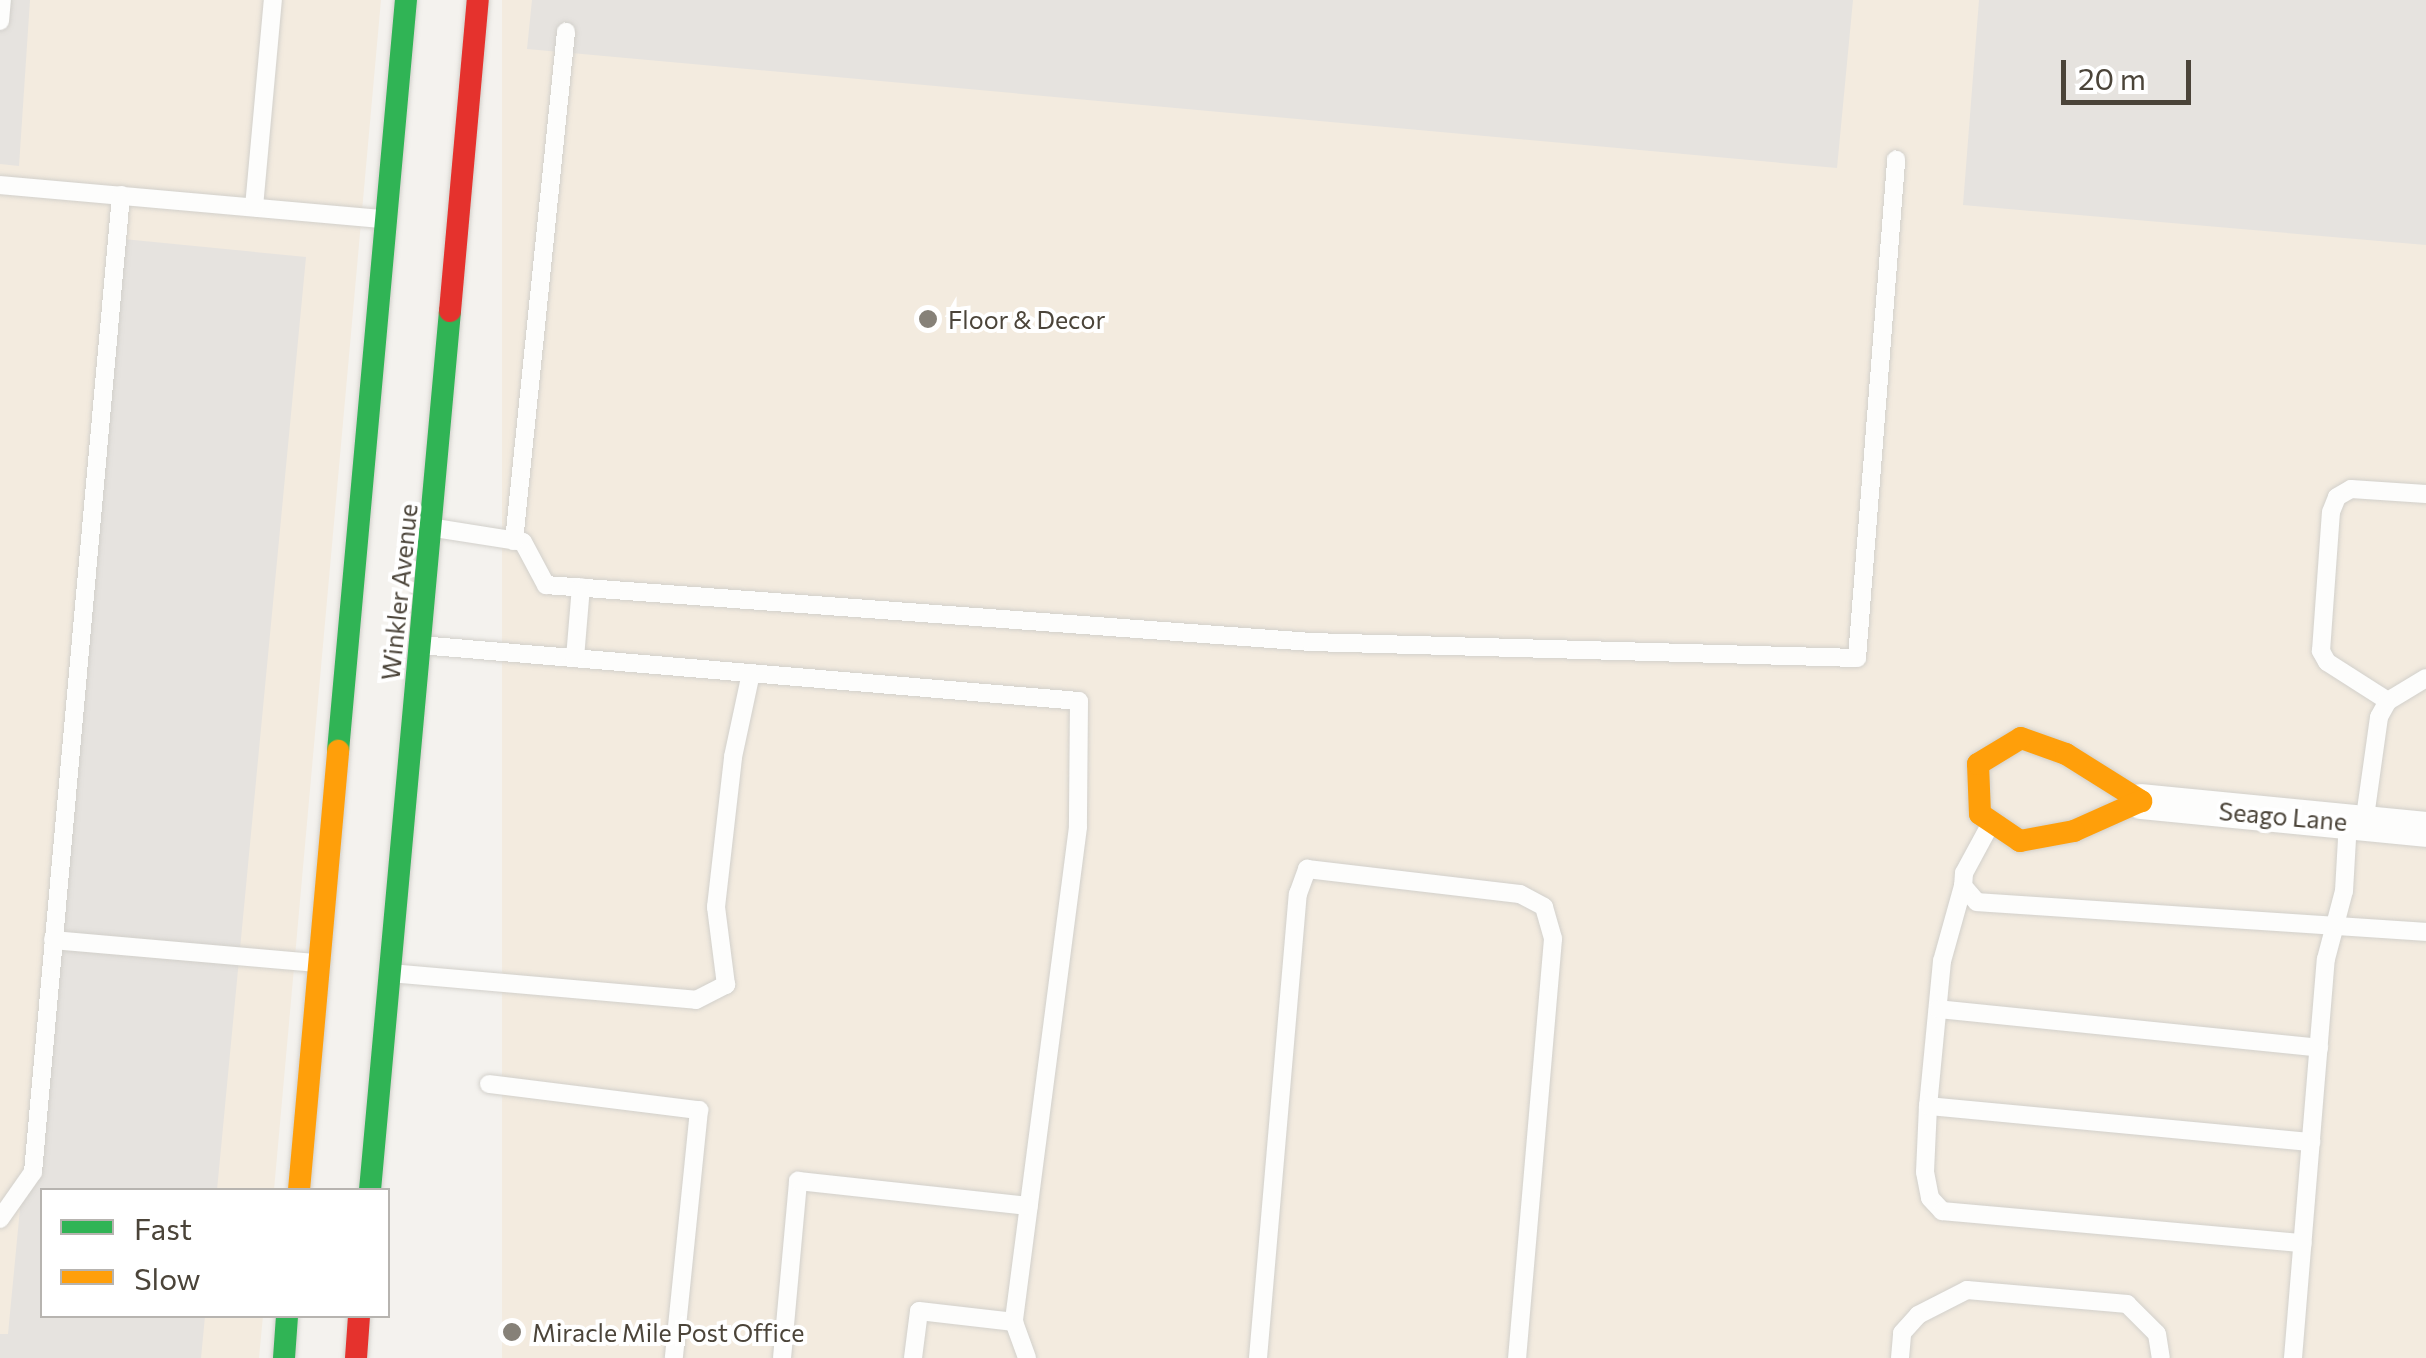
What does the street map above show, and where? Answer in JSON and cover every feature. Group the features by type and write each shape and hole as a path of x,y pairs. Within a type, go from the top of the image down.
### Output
{"street":[{"name":"Winkler Avenue","path":"299,1188 406,0"},
{"name":"Winkler Avenue","path":"370,1188 419,644 434,528 478,0"},
{"path":"394,136 416,162"},
{"path":"400,520 434,528"},
{"name":"Seago Lane","path":"2141,802 2074,830 2020,841 1980,814 1978,764 2021,738 2066,754 2141,802 2426,830"},
{"path":"284,1358 288,1318"},
{"path":"356,1358 359,1318"}],"lane":[{"path":"0,21 2,0"},
{"path":"254,207 273,0"},
{"path":"514,541 566,32"},
{"path":"434,528 524,542 546,585 1311,642 1857,658 1896,160"},
{"path":"0,185 388,219"},
{"path":"0,1218 33,1172 121,195"},
{"path":"2388,701 2327,662 2321,650 2331,512 2337,496 2351,489 2426,494"},
{"path":"574,658 581,586"},
{"path":"419,644 1079,702 1078,827 1014,1322 1027,1358"},
{"path":"390,973 696,1000 726,986 716,908 733,758 751,673"},
{"path":"2293,1358 2319,1048 2336,924 2379,717 2388,701 2426,678"},
{"path":"1992,822 1963,886 1942,961 1928,1106 1930,1198 1957,1217 2303,1243"},
{"path":"1258,1358 1298,894 1307,869 1520,894 1544,906 1553,939 1517,1358"},
{"path":"1963,886 1977,902 1994,905 2426,932"},
{"path":"53,940 320,963"},
{"path":"1938,1009 2319,1048"},
{"path":"489,1084 699,1110 674,1358"},
{"path":"1928,1106 2310,1142"},
{"path":"782,1358 798,1181 1029,1206"},
{"path":"1900,1358 1902,1333 1918,1315 1966,1290 2127,1304 2157,1334 2162,1358"},
{"path":"914,1358 919,1311 1014,1322"}],"shaded area":[{"path":"0,0 381,0 274,1188 40,1188 40,1318 263,1318 259,1358 0,1358"},
{"path":"0,0 30,0 19,166 0,164"},
{"path":"502,0 2426,0 2426,1358 502,1358"},
{"path":"532,0 1853,0 1837,168 527,49"},
{"path":"1979,0 2426,0 2426,245 1963,205"},
{"path":"113,238 306,257 217,1188 40,1188 40,1318 205,1318 201,1358 0,1358 0,1334 8,1334"}],"traffic: fast":[{"path":"338,751 406,0"},
{"path":"370,1188 450,311"},
{"path":"284,1358 287,1318"}],"traffic: slow":[{"path":"2021,738 2066,754 2141,801 2074,831 2020,841 1980,814 1978,764 2021,738"},
{"path":"299,1188 338,751"}],"traffic: jam":[{"path":"450,311 478,0"},
{"path":"356,1358 359,1318"}],"place":[{"name":"Floor & Decor","path":"928,319"},
{"name":"Miracle Mile Post Office","path":"512,1332"}]}
